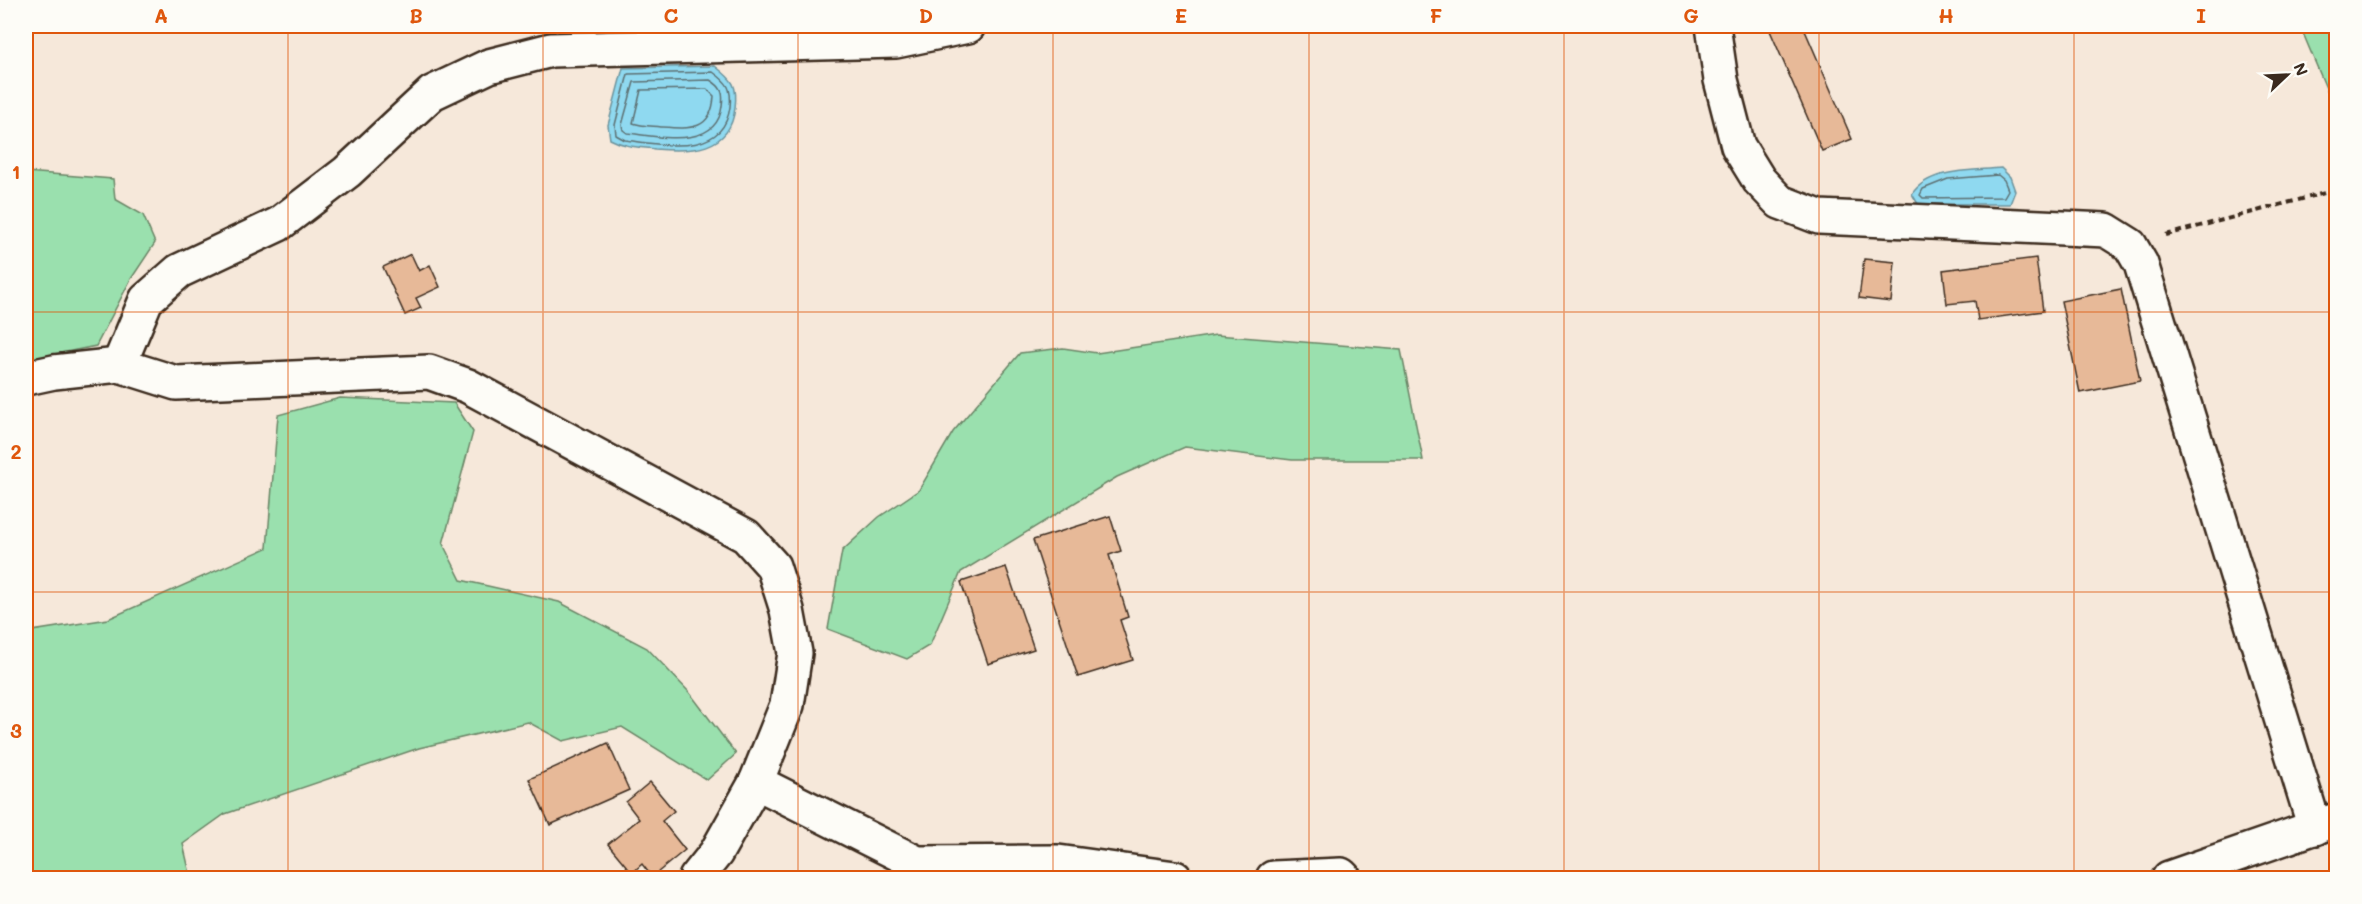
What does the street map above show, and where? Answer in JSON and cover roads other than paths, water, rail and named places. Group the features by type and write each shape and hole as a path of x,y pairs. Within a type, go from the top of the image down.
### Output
{"street":[{"path":"119,365 146,300 179,272 279,224 347,172 432,93 489,66 550,50 896,41 969,26"},
{"path":"1713,26 1721,80 1738,146 1759,180 1780,202 1819,217 2106,230 2130,245 2141,264 2326,824 2169,879"},
{"path":"26,378 54,372 119,365 176,383 382,372 429,372 468,386 746,536 773,566 787,610 795,653 787,705 756,782 716,853 696,879"},
{"path":"756,782 917,863 1058,862 1175,879"},
{"path":"1273,879 1341,875 1344,879"}],"water":[{"path":"715,66 730,79 736,94 732,123 717,141 694,149 668,150 621,144 610,139 608,125 623,68"},
{"path":"2001,168 2010,177 2015,191 2010,204 1918,204 1912,194 1929,179 1940,175"}]}
